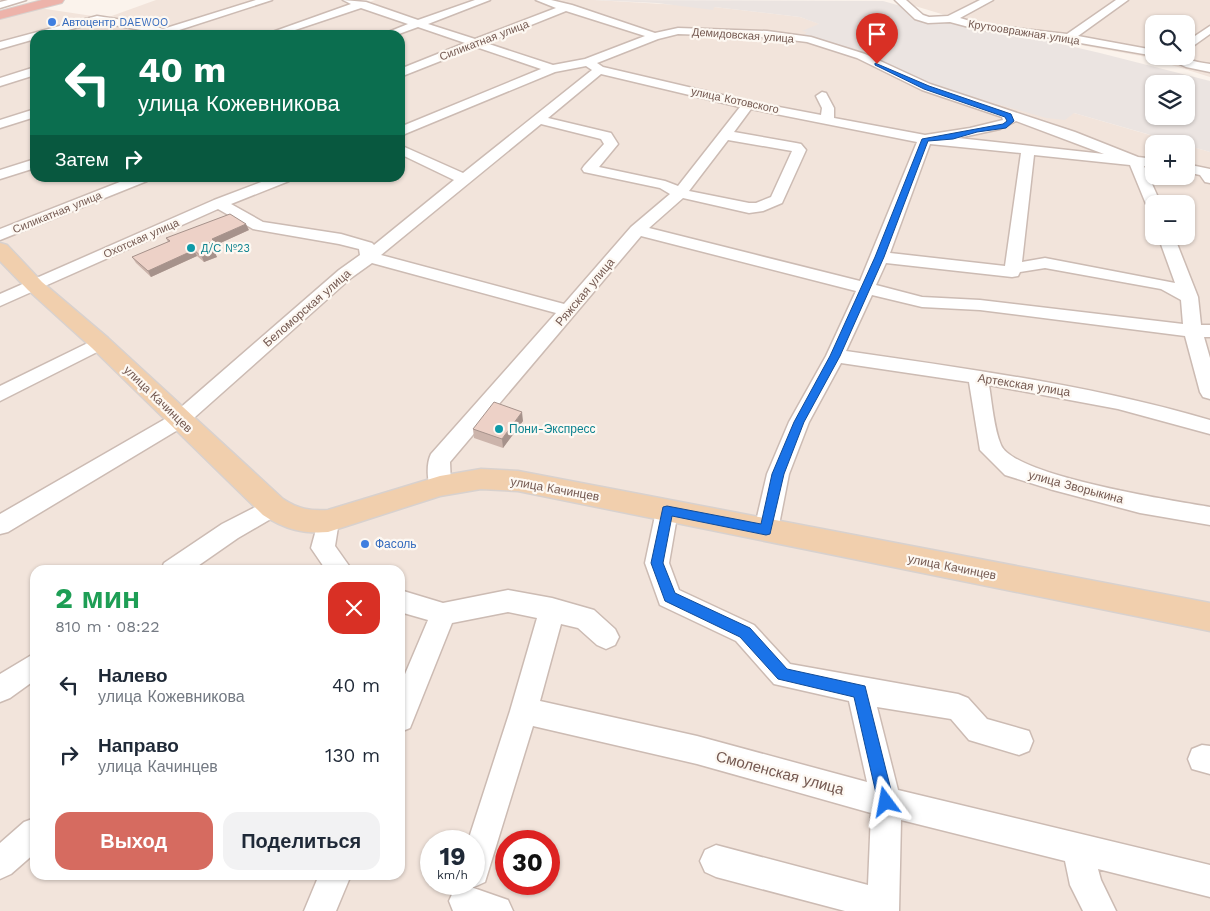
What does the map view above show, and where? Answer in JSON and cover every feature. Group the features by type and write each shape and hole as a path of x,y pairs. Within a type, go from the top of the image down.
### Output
{"highway":[{"path":"0,11 39,0"},
{"path":"0,15 57,0"}],"main road":[{"name":"улица Качинцев","path":"0,249 35,286 100,343 273,507 288,517 309,522 328,521 440,486 481,480 518,481 1210,617"}],"street":[{"path":"0,6 22,0"},
{"path":"232,0 249,6"},
{"path":"174,30 267,0"},
{"path":"348,0 420,22 552,69"},
{"path":"399,30 485,0"},
{"path":"541,0 655,36"},
{"name":"Крутоовражная улица","path":"900,0 919,17 928,20 950,19 980,27 1068,38 1145,51"},
{"path":"950,19 988,0"},
{"path":"1068,38 1123,0"},
{"path":"284,30 362,4"},
{"name":"Силикатная улица","path":"405,71 568,7"},
{"path":"55,30 97,18 126,22 150,30"},
{"name":"Демидовская улица","path":"594,66 655,36 678,31 722,32 807,39 853,53 926,87 1070,136 1135,161"},
{"path":"1195,41 1208,32"},
{"path":"0,46 30,37"},
{"path":"1190,65 1210,68"},
{"name":"улица Котовского","path":"552,69 594,66 748,105 926,139 1135,161"},
{"name":"Беломорская улица","path":"0,525 180,420 345,274 369,258 463,180 536,119 594,66"},
{"path":"405,130 552,69"},
{"path":"0,82 30,73"},
{"path":"822,96 828,108 828,119"},
{"name":"Ряжская улица","path":"440,486 439,460 637,230 680,193 748,105"},
{"path":"0,124 30,115"},
{"path":"766,530 778,474 799,422 835,356 880,257 926,139 953,137 976,130 1006,126 1010,121 1008,115"},
{"path":"536,119 606,136 611,144 589,169 666,185 680,193 749,208 758,208 777,200 799,150 796,147 725,135"},
{"path":"880,257 1012,272 1028,149"},
{"path":"405,151 463,180"},
{"path":"1145,162 1135,161 1150,195"},
{"path":"0,175 30,165"},
{"path":"1195,170 1205,172 1210,179"},
{"name":"Силикатная улица","path":"0,235 132,182"},
{"name":"Охотская улица","path":"0,301 220,202 273,182"},
{"path":"220,202 259,226 342,239 366,246 369,258 461,280 569,311"},
{"path":"637,230 922,302 980,304 1201,331"},
{"path":"1169,245 1201,331 1210,392"},
{"path":"1013,268 1045,263 1166,284 1189,297"},
{"path":"0,394 100,343"},
{"name":"Артекская улица","path":"835,356 1094,396 1168,414 1210,427"},
{"name":"улица Зворыкина","path":"978,378 991,450 1013,470 1140,504 1210,516"},
{"path":"180,565 230,531 273,507"},
{"path":"667,511 657,563 670,597 745,633 783,675 860,691 958,707 979,730 1019,741"},
{"path":"328,521 324,548 336,565"},
{"path":"405,603 443,614 508,601 552,609 585,618 606,637"},
{"path":"485,837 524,711 552,609"},
{"path":"405,707 443,614"},
{"path":"0,689 30,668"},
{"path":"716,861 883,908 886,802 860,691"},
{"name":"Смоленская улица","path":"524,711 697,750 886,802 1079,851 1210,881"},
{"path":"0,863 30,837"},
{"path":"1079,851 1086,885 1100,911"},
{"path":"320,911 333,880"},
{"path":"473,895 497,911"}],"shaded area":[{"path":"156,0 355,0 367,3 375,0 594,0 714,7 800,17 1074,113 1150,135 1145,135 1145,185 1195,185 1195,148 1210,152 1210,911 0,911 0,18 39,8 106,18"},
{"path":"594,0 883,1 908,8 913,16 934,24 950,20 1011,36 1031,37 1100,53 1186,75 1145,75 1145,125 1195,125 1195,77 1210,81 1210,152 1195,148 1195,135 1151,135 1074,113 1065,120 1046,118 915,80 804,34 807,32 802,31 819,24 800,17 714,7 713,10 657,3"},
{"path":"895,0 1210,0 1210,77 1172,65 1195,65 1195,15 1145,15 1145,57 1031,36 1008,34"}],"building":[{"name":"Д/С №23","path":"230,214 246,224 205,244 214,251 202,257 194,250 148,271 132,257 170,241 166,238"},
{"path":"494,402 522,412 502,439 473,429"}],"place":[{"name":"Автоцентр DAEWOO","path":"52,22"},
{"name":"Д/С №23","path":"191,248"},
{"name":"Пони-Экспресс","path":"499,429"},
{"name":"Фасоль","path":"365,544"}],"route":[{"path":"877,64 926,87 1008,115 1010,121 1006,126 976,130 953,137 926,139 880,257 835,356 799,422 778,474 766,530 667,511 657,563 670,597 745,633 783,675 860,691 886,802"}]}
